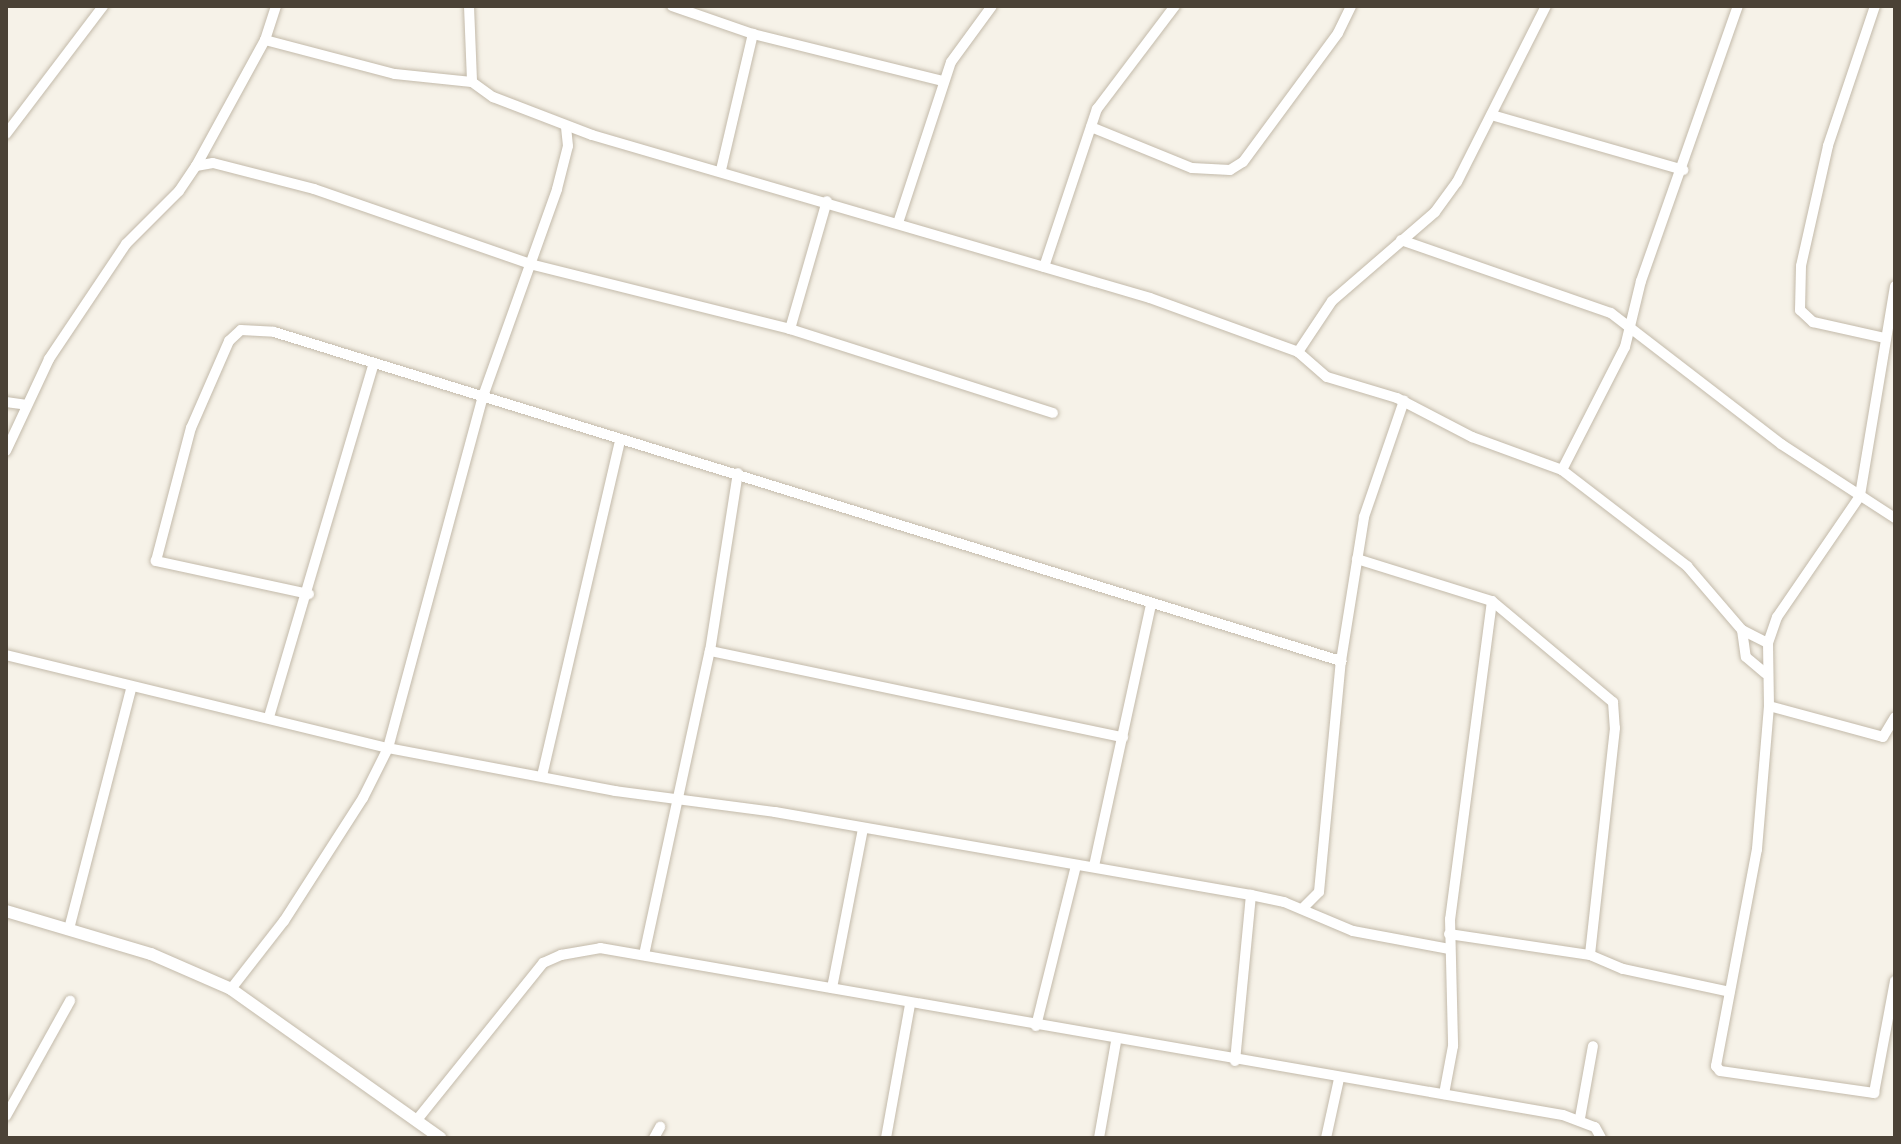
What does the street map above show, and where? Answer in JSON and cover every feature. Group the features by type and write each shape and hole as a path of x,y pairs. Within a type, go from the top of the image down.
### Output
{"street":[{"path":"6,134 103,6"},
{"path":"6,451 49,359 126,244 179,191 196,166 265,40 276,6"},
{"path":"469,6 472,82"},
{"path":"672,6 753,34 943,81"},
{"path":"898,223 943,81 992,6"},
{"path":"1044,267 1091,127 1107,92 1175,6"},
{"path":"1091,127 1192,168 1230,170 1243,162 1338,33 1351,6"},
{"path":"1298,352 1332,301 1435,212 1495,116 1546,6"},
{"path":"1562,470 1602,396 1630,329 1641,281 1683,170 1738,6"},
{"path":"1875,6 1828,146 1801,266 1800,310 1813,322 1885,338"},
{"path":"721,170 753,34"},
{"path":"265,40 395,74 472,82 493,97 566,127 1150,298 1298,352 1327,377 1404,401 1472,437 1562,470 1687,566 1742,630 1768,643"},
{"path":"1495,116 1683,170"},
{"path":"231,989 284,921 388,748 421,640 482,399 557,189 568,146 566,127"},
{"path":"196,166 241,169 314,189 530,264 790,329 1053,413"},
{"path":"790,329 827,201"},
{"path":"1401,240 1611,313 1781,444 1895,518"},
{"path":"1895,286 1860,496 1777,617 1768,643 1765,673 1769,706 1757,849 1716,1066 1720,1071 1874,1093 1895,981"},
{"path":"309,594 156,561 157,544 191,428 229,341 241,330 274,332 373,367 738,473 1341,661"},
{"path":"269,717 309,594 373,367"},
{"path":"1302,909 1314,902 1321,881 1341,661 1372,482 1404,401"},
{"path":"6,402 27,405"},
{"path":"542,776 620,440"},
{"path":"644,955 710,651 738,473"},
{"path":"1357,559 1492,601 1613,702 1615,728 1590,955"},
{"path":"1444,1094 1453,1046 1449,934 1492,601"},
{"path":"1094,866 1151,604"},
{"path":"1742,630 1746,657 1765,673"},
{"path":"710,651 1123,737"},
{"path":"6,655 131,689 269,717 388,748 678,801 863,828 1251,895 1302,909 1353,931 1449,949"},
{"path":"69,929 131,689"},
{"path":"1769,706 1883,737 1895,717"},
{"path":"832,988 863,828"},
{"path":"1036,1026 1076,866"},
{"path":"1235,1061 1251,895"},
{"path":"6,911 151,954 231,989 441,1138"},
{"path":"1449,934 1590,955 1623,969 1730,992"},
{"path":"416,1121 543,963 600,948 1116,1042 1580,1118 1595,1127 1601,1138"},
{"path":"6,1116 70,1001"},
{"path":"886,1138 910,1004"},
{"path":"1099,1138 1116,1042"},
{"path":"1580,1118 1593,1046"},
{"path":"1326,1138 1339,1079"}]}
